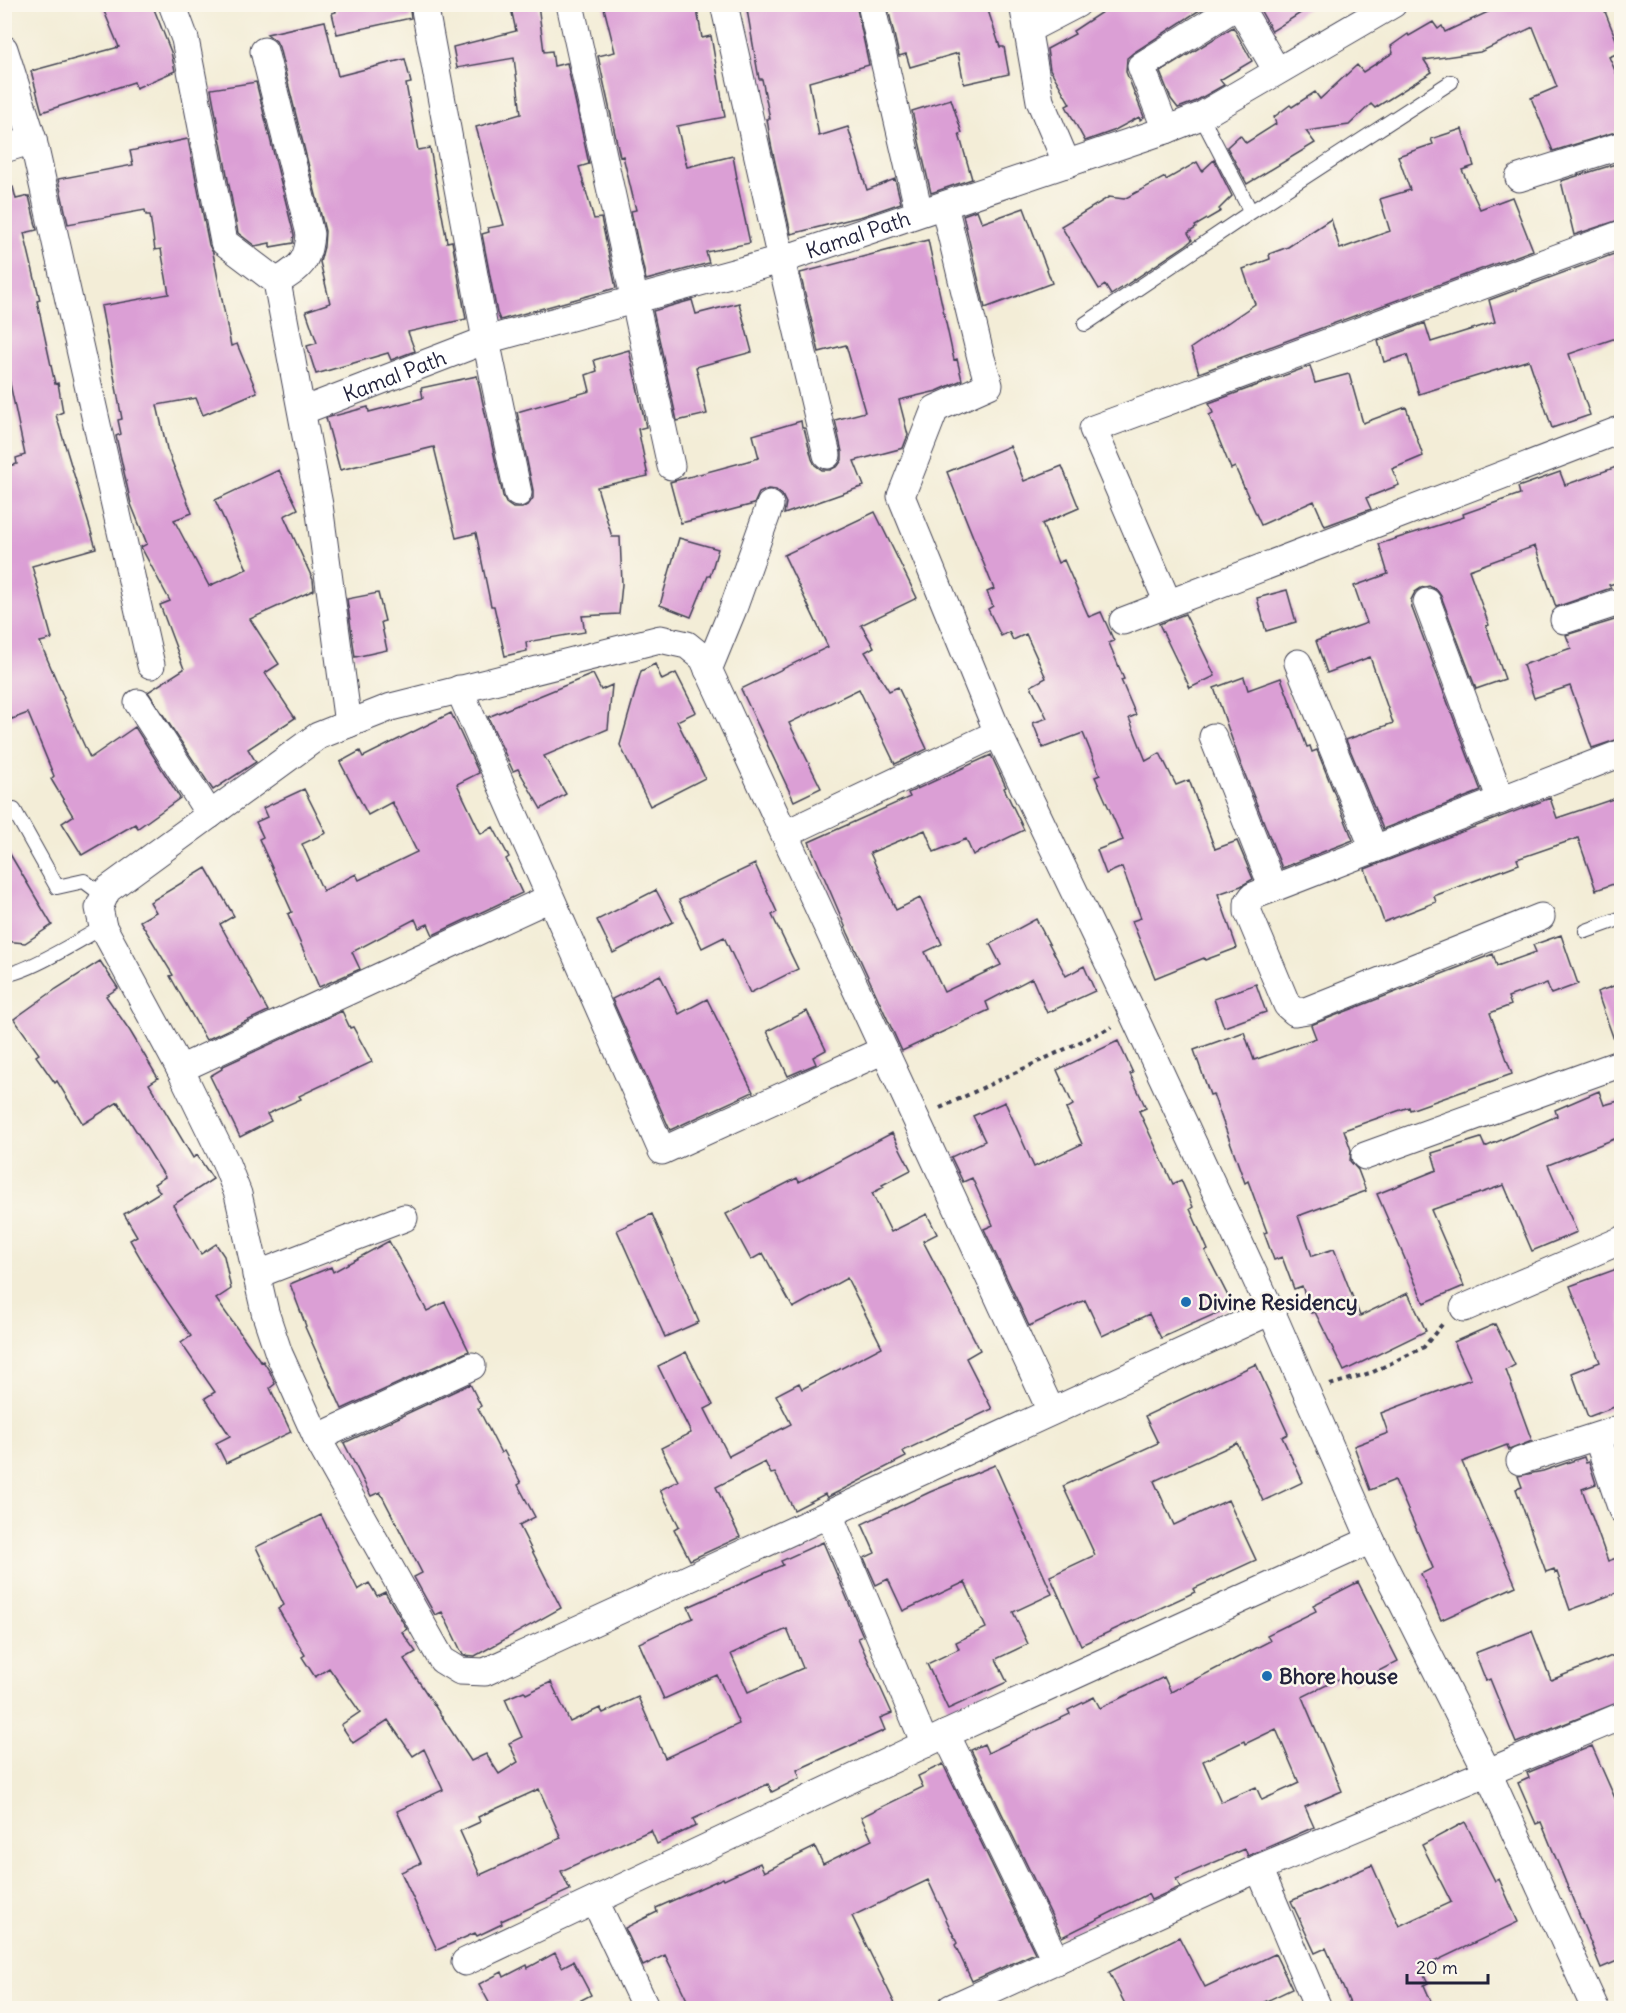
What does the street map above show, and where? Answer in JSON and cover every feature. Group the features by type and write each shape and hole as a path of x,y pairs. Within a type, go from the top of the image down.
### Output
{"street":[{"path":"172,4 185,39 224,242 277,282 319,505 348,724"},
{"path":"424,4 486,340 518,493"},
{"path":"570,4 671,466"},
{"path":"724,4 827,455"},
{"path":"872,4 932,209 989,385 935,410 902,496 998,733 1134,1016 1271,1311 1371,1540 1487,1771 1595,2008"},
{"path":"1067,164 1040,101 1025,17 1077,4"},
{"name":"Kamal Path","path":"302,411 486,340 781,260 1166,130 1201,116 1393,4"},
{"path":"1166,130 1141,66 1238,5 1277,71"},
{"path":"4,48 33,140 151,665"},
{"path":"264,51 310,234 309,253 301,267 277,282"},
{"path":"4,148 33,140"},
{"path":"1520,178 1622,145"},
{"path":"1168,603 1093,429 1622,234"},
{"path":"1123,621 1622,429"},
{"path":"708,670 733,609 770,505"},
{"path":"1564,620 1622,601"},
{"path":"1427,602 1501,800"},
{"path":"1051,1412 703,658 687,645 660,639 392,707 318,736 106,890 99,908 104,927 180,1069 225,1161 238,1194 265,1312 279,1354 317,1438 441,1660 460,1671 486,1672 1271,1311"},
{"path":"1298,663 1374,849"},
{"path":"459,690 662,1150 884,1050"},
{"path":"138,703 210,815"},
{"path":"785,834 998,733"},
{"path":"1213,736 1273,888"},
{"path":"1541,917 1308,1010 1295,1012 1287,1005 1248,912 1248,903 1254,896 1273,888 1622,753"},
{"path":"180,1069 550,898"},
{"path":"1365,1156 1622,1063"},
{"path":"256,1275 404,1218"},
{"path":"1464,1308 1622,1240"},
{"path":"317,1438 472,1366"},
{"path":"1520,1461 1609,1432 1622,1510"},
{"path":"829,1514 935,1739 1056,1961"},
{"path":"465,1962 935,1739 1371,1540"},
{"path":"951,2008 1259,1868 1622,1716"},
{"path":"1259,1868 1318,2008"},
{"path":"595,1901 646,2008"}],"lane":[{"path":"1085,324 1251,212 1451,82"},
{"path":"1201,116 1251,212"},
{"path":"14,810 57,887 84,881 104,896"},
{"path":"1586,931 1622,918"},
{"path":"4,974 9,975 24,970 104,927"}],"path":[{"path":"916,1119 1134,1016"},
{"path":"1306,1392 1373,1372 1424,1347 1442,1324 1464,1308"}],"building":[{"path":"101,4 152,4 171,52 175,71 136,88 134,82 42,112 31,71 119,47"},
{"path":"335,4 409,4 411,18 337,34 332,13 336,12"},
{"path":"510,4 538,4 544,52 552,51 554,66 567,63 589,164 579,167 594,219 601,218 616,288 500,320 482,234 489,232 488,228 504,225 476,127 521,114 514,58 457,68 453,47 516,31"},
{"path":"603,4 696,4 702,38 711,36 725,117 677,126 687,167 733,156 750,243 706,252 709,263 646,280 631,211 636,210 623,156 620,157 598,56 615,52"},
{"path":"746,4 856,4 869,65 809,82 819,136 848,127 867,190 895,179 901,203 863,216 791,234 771,144 767,119 770,119 762,79 759,79"},
{"path":"887,4 986,4 1000,47 1004,47 1009,74 964,84 958,53 910,67 906,54 899,56"},
{"path":"1114,4 1209,4 1127,58 1126,72 1144,117 1140,120 1139,117 1113,131 1085,141 1066,106 1070,104 1050,69 1047,49 1075,34 1073,31"},
{"path":"1257,4 1315,4 1272,31"},
{"path":"1505,4 1602,4 1621,52 1609,57 1622,86 1622,130 1553,151 1531,98 1557,87 1533,27 1480,52 1424,60 1432,72 1375,108 1371,104 1349,125 1306,131 1315,143 1247,184 1227,147 1240,135 1246,143 1276,124 1274,117 1290,105 1292,107 1315,92 1320,99 1357,65 1363,72 1393,53 1391,46 1408,34 1409,36 1433,22 1438,29 1442,26 1445,32"},
{"path":"325,21 338,76 405,59 411,83 406,84 418,150 430,148 447,242 452,241 466,319 408,332 415,351 391,360 388,353 316,374 307,346 317,343 306,311 330,303 320,262 325,231 279,47 276,41 267,34"},
{"path":"1233,27 1252,61 1220,80 1224,85 1178,108 1171,99 1160,72"},
{"path":"256,82 294,235 293,243 270,247 270,243 255,246 238,233 211,89"},
{"path":"951,99 962,133 959,134 972,179 931,193 912,111"},
{"path":"1462,129 1474,166 1462,170 1480,209 1512,197 1533,250 1199,373 1191,348 1255,304 1243,269 1270,259 1269,254 1288,247 1331,219 1340,249 1390,231 1380,199 1410,190 1398,156 1433,144 1431,139"},
{"path":"188,139 231,346 237,344 257,392 203,415 196,398 157,405 167,449 192,513 174,520 209,586 247,569 215,500 279,470 298,509 284,516 313,580 314,590 250,619 279,664 265,673 295,718 248,749 256,762 213,790 148,692 184,669 160,605 170,601 141,547 147,544 131,504 116,436 121,434 118,420 122,419 101,306 169,294 161,249 155,250 150,215 146,215 145,210 68,224 58,179 133,165 130,151"},
{"path":"1214,160 1232,196 1219,209 1221,211 1195,226 1196,228 1188,233 1192,240 1186,245 1111,295 1105,285 1099,289 1061,226 1109,197 1124,199 1165,177 1166,180 1197,162 1202,171"},
{"path":"1622,162 1622,219 1574,235 1561,181"},
{"path":"13,187 16,199 29,196 37,230 24,233 40,300 37,301 55,384 58,383 63,412 56,415 96,548 32,566 52,639 40,642 90,758 135,727 180,798 138,828 135,824 82,855 62,823 73,816 51,779 54,776 28,713 12,719 4,704 4,467 17,464 16,458 25,455 4,355 4,188"},
{"path":"1024,208 1052,283 985,308 963,215 977,210 982,223"},
{"path":"928,240 954,360 957,359 962,380 937,391 899,400 908,435 903,448 854,461 864,486 784,514 786,503 782,495 776,490 768,489 759,493 754,504 681,523 670,482 759,458 753,435 801,421 815,465 822,470 830,470 838,466 842,460 842,452 835,420 865,412 846,345 819,352 800,273"},
{"path":"1622,251 1622,336 1569,354 1590,415 1552,428 1529,360 1419,394 1407,355 1384,362 1378,341 1425,323 1431,342 1495,322 1489,300"},
{"path":"692,300 696,314 739,303 752,352 696,367 707,414 677,421 653,311"},
{"path":"629,350 646,427 638,429 648,476 597,487 612,537 620,537 622,584 619,614 582,616 585,632 526,642 527,651 505,656 494,606 491,606 476,533 456,538 434,447 340,470 326,418 368,407 369,412 423,398 421,388 477,376 503,496 506,503 513,508 522,508 533,498 533,490 517,412 590,391 586,375 597,371 594,360"},
{"path":"1310,366 1315,383 1349,374 1363,423 1406,407 1423,456 1392,469 1399,485 1366,498 1371,509 1325,526 1314,501 1261,525 1235,467 1231,469 1209,415 1213,413 1209,403"},
{"path":"1010,446 1024,481 1062,466 1079,508 1042,524 1058,563 1064,560 1089,617 1101,612 1114,641 1109,643 1136,715 1129,718 1146,761 1160,753 1176,785 1189,780 1215,849 1237,841 1253,879 1218,894 1237,948 1205,960 1204,958 1155,978 1132,921 1141,918 1122,867 1106,874 1097,850 1123,840 1095,777 1100,775 1083,733 1043,748 1033,723 1047,718 1031,686 1046,678 1026,634 1013,640 1009,632 1001,636 988,609 993,606 987,592 994,589 947,472"},
{"path":"1622,465 1622,581 1609,585 1611,588 1556,607 1535,546 1469,570 1505,679 1476,689 1441,596 1437,590 1429,586 1415,592 1411,600 1412,608 1481,791 1383,829 1346,740 1393,723 1370,657 1327,673 1316,641 1367,623 1354,586 1388,574 1379,544 1464,517 1463,514 1520,494 1518,487 1560,472 1565,485"},
{"path":"875,512 917,598 861,625 874,647 865,652 889,691 898,687 927,749 895,764 859,689 789,723 821,788 794,801 741,689 828,647 784,555"},
{"path":"679,538 718,549 710,576 708,576 691,617 660,605"},
{"path":"1287,590 1296,622 1266,631 1257,598"},
{"path":"378,593 385,621 381,622 387,650 355,657 347,599"},
{"path":"1185,614 1215,676 1190,688 1159,624"},
{"path":"1621,618 1622,738 1592,748 1570,686 1534,698 1523,665 1571,648 1566,635"},
{"path":"655,664 662,680 676,673 696,712 677,721 705,778 650,806 620,745 641,671"},
{"path":"593,674 601,690 612,685 608,729 544,756 566,794 541,809 518,769 513,771 488,717"},
{"path":"1244,677 1248,690 1281,678 1307,747 1310,746 1312,752 1317,750 1353,840 1282,868 1240,762 1214,688"},
{"path":"451,713 479,773 457,784 481,834 493,827 509,857 506,859 522,893 433,935 428,924 419,928 415,919 352,952 360,969 319,987 288,914 292,912 259,839 263,837 256,822 267,817 263,808 304,789 326,833 302,844 323,891 356,874 359,880 417,852 392,802 368,815 340,762 360,751 363,757"},
{"path":"991,755 1024,830 973,855 966,839 934,852 925,830 870,853 896,910 920,898 942,944 925,952 944,992 1001,965 990,944 1036,919 1066,976 1084,966 1095,991 1047,1013 1032,978 986,1002 989,1010 902,1051 809,842 910,797 908,793"},
{"path":"1622,796 1622,881 1596,890 1578,838 1517,859 1519,864 1434,896 1436,902 1384,922 1365,869 1550,798 1557,818"},
{"path":"4,844 52,925 25,943 4,941"},
{"path":"755,864 777,912 772,915 798,969 750,993 724,937 702,948 679,900"},
{"path":"206,868 234,916 220,924 268,1011 206,1040 170,976 173,975 140,921 156,912 150,902"},
{"path":"656,890 673,922 613,953 597,920"},
{"path":"1561,935 1578,984 1551,994 1547,983 1508,997 1511,1005 1490,1013 1512,1074 1410,1110 1409,1107 1344,1130 1351,1150 1350,1161 1358,1170 1366,1191 1298,1216 1312,1256 1334,1249 1360,1316 1408,1293 1426,1331 1344,1371 1315,1312 1311,1313 1302,1286 1294,1289 1282,1257 1274,1260 1264,1233 1267,1232 1248,1181 1245,1183 1213,1094 1210,1095 1194,1050 1244,1032 1254,1060 1316,1038 1311,1025 1493,954 1497,966 1536,952 1533,945"},
{"path":"100,961 118,988 106,996 158,1078 149,1084 193,1158 197,1155 213,1179 173,1205 201,1254 216,1244 224,1256 231,1289 216,1299 270,1372 275,1384 270,1388 291,1432 226,1463 216,1443 230,1436 205,1398 215,1392 181,1343 191,1336 155,1283 130,1240 137,1236 124,1214 160,1192 154,1184 165,1177 118,1102 83,1124 57,1081 55,1083 36,1056 39,1054 14,1019"},
{"path":"660,975 679,1014 707,999 753,1092 670,1130 612,999"},
{"path":"1622,983 1622,1048 1617,1048 1597,992"},
{"path":"1256,984 1266,1012 1224,1027 1214,999"},
{"path":"342,1011 372,1062 299,1096 301,1099 267,1114 271,1121 240,1137 210,1076 222,1069 221,1067"},
{"path":"807,1011 826,1050 813,1057 816,1064 788,1076 767,1031"},
{"path":"1118,1041 1146,1108 1139,1111 1173,1184 1181,1180 1193,1207 1190,1209 1208,1250 1205,1251 1233,1306 1161,1338 1149,1314 1102,1336 1085,1300 1029,1326 984,1229 993,1225 972,1178 963,1182 951,1157 985,1141 973,1116 1005,1102 1034,1167 1082,1144 1066,1109 1073,1105 1057,1070"},
{"path":"1599,1091 1604,1105 1622,1100 1622,1136 1548,1165 1577,1232 1532,1251 1504,1185 1431,1210 1464,1286 1424,1303 1377,1194 1437,1170 1432,1153 1481,1138 1485,1147 1557,1116 1555,1110"},
{"path":"892,1133 911,1170 882,1185 884,1187 872,1193 891,1232 927,1214 937,1234 923,1241 980,1350 966,1358 992,1409 903,1451 906,1457 827,1498 825,1494 794,1510 775,1473 771,1474 765,1462 716,1487 740,1537 690,1560 674,1529 679,1526 660,1490 678,1481 661,1448 691,1433 658,1366 686,1352 713,1405 705,1409 729,1456 791,1424 776,1395 799,1383 802,1389 882,1347 847,1278 793,1308 763,1253 751,1260 726,1214 797,1178 799,1182"},
{"path":"652,1214 699,1322 665,1337 617,1230"},
{"path":"389,1241 427,1311 445,1302 469,1351 342,1409 305,1327 290,1284 331,1267 333,1272"},
{"path":"1622,1267 1622,1413 1617,1406 1588,1417 1572,1373 1600,1362 1570,1286"},
{"path":"1495,1324 1515,1365 1506,1370 1532,1441 1509,1450 1507,1445 1462,1462 1516,1586 1441,1620 1421,1574 1433,1568 1395,1480 1370,1490 1354,1446 1388,1433 1381,1413 1471,1379 1454,1342"},
{"path":"1256,1364 1288,1434 1282,1437 1303,1482 1263,1501 1237,1443 1154,1481 1174,1525 1228,1500 1256,1560 1193,1589 1195,1592 1081,1645 1050,1576 1095,1555 1063,1486 1158,1443 1145,1416"},
{"path":"470,1384 481,1406 478,1408 501,1453 504,1451 521,1483 518,1485 535,1517 519,1525 561,1608 475,1656 463,1655 442,1612 435,1615 414,1577 422,1573 380,1492 371,1496 344,1443"},
{"path":"1584,1457 1586,1463 1589,1462 1596,1484 1582,1489 1608,1561 1622,1556 1622,1591 1570,1610 1557,1572 1555,1573 1554,1569 1546,1572 1516,1489 1522,1487 1518,1476 1543,1471"},
{"path":"995,1465 1052,1594 1013,1612 1028,1644 996,1659 1007,1682 948,1709 927,1664 959,1649 956,1642 986,1628 965,1582 903,1611 888,1579 876,1585 864,1558 875,1553 862,1524"},
{"path":"321,1515 358,1590 369,1583 377,1596 385,1592 407,1629 402,1632 416,1652 404,1659 471,1761 486,1754 499,1774 518,1762 509,1743 522,1737 505,1699 524,1691 526,1694 551,1682 570,1722 600,1708 603,1713 638,1697 665,1758 739,1724 717,1675 664,1699 639,1643 693,1618 688,1607 783,1565 781,1561 823,1542 863,1636 858,1638 892,1713 880,1718 885,1730 797,1770 800,1778 772,1792 768,1784 693,1819 696,1826 657,1844 651,1830 561,1871 570,1890 501,1921 502,1924 477,1936 475,1933 437,1950 401,1872 421,1863 397,1811 443,1790 424,1749 413,1756 388,1720 353,1743 341,1725 360,1712 329,1668 315,1677 302,1657 305,1655 278,1609 284,1605 256,1547","holes":["787,1629 803,1668 748,1692 731,1654","539,1789 561,1838 480,1875 460,1831 480,1822 478,1817"]},
{"path":"1358,1582 1398,1661 1354,1684 1349,1674 1302,1697 1342,1791 1305,1807 1314,1827 1248,1856 1245,1849 1176,1879 1180,1887 1151,1900 1148,1894 1062,1937 971,1750 984,1744 988,1753 1070,1714 1068,1710 1094,1697 1100,1708 1164,1677 1171,1692 1270,1641 1267,1635 1316,1611 1313,1605","holes":["1276,1729 1299,1783 1262,1800 1256,1787 1221,1802 1203,1761 1244,1741 1245,1744"]},
{"path":"1532,1631 1551,1680 1617,1654 1622,1665 1622,1701 1516,1743 1490,1679 1486,1681 1475,1653"},
{"path":"1592,1746 1622,1814 1622,1959 1601,1968 1541,1822 1536,1824 1518,1783 1529,1778 1527,1773"},
{"path":"943,1764 1035,1953 972,1981 928,1880 852,1916 897,2008 691,2008 665,1955 643,1966 625,1928 657,1912 656,1908 760,1863 764,1872 815,1847 823,1864 872,1840 861,1817 923,1787 918,1776"},
{"path":"1465,1822 1495,1881 1499,1879 1518,1922 1421,1968 1428,1983 1424,1985 1434,2008 1352,2008 1326,1948 1315,1953 1291,1901 1372,1865 1399,1926 1451,1902 1422,1845"},
{"path":"1179,1937 1205,1987 1275,1954 1292,1989 1252,2008 1127,2008 1109,1972"},
{"path":"555,1953 562,1967 573,1961 591,1995 566,2008 492,2008 479,1984 502,1972 504,1977 527,1965 528,1968"}],"place":[{"name":"Divine Residency","path":"1186,1302"},
{"name":"Bhore house","path":"1267,1676"}]}
